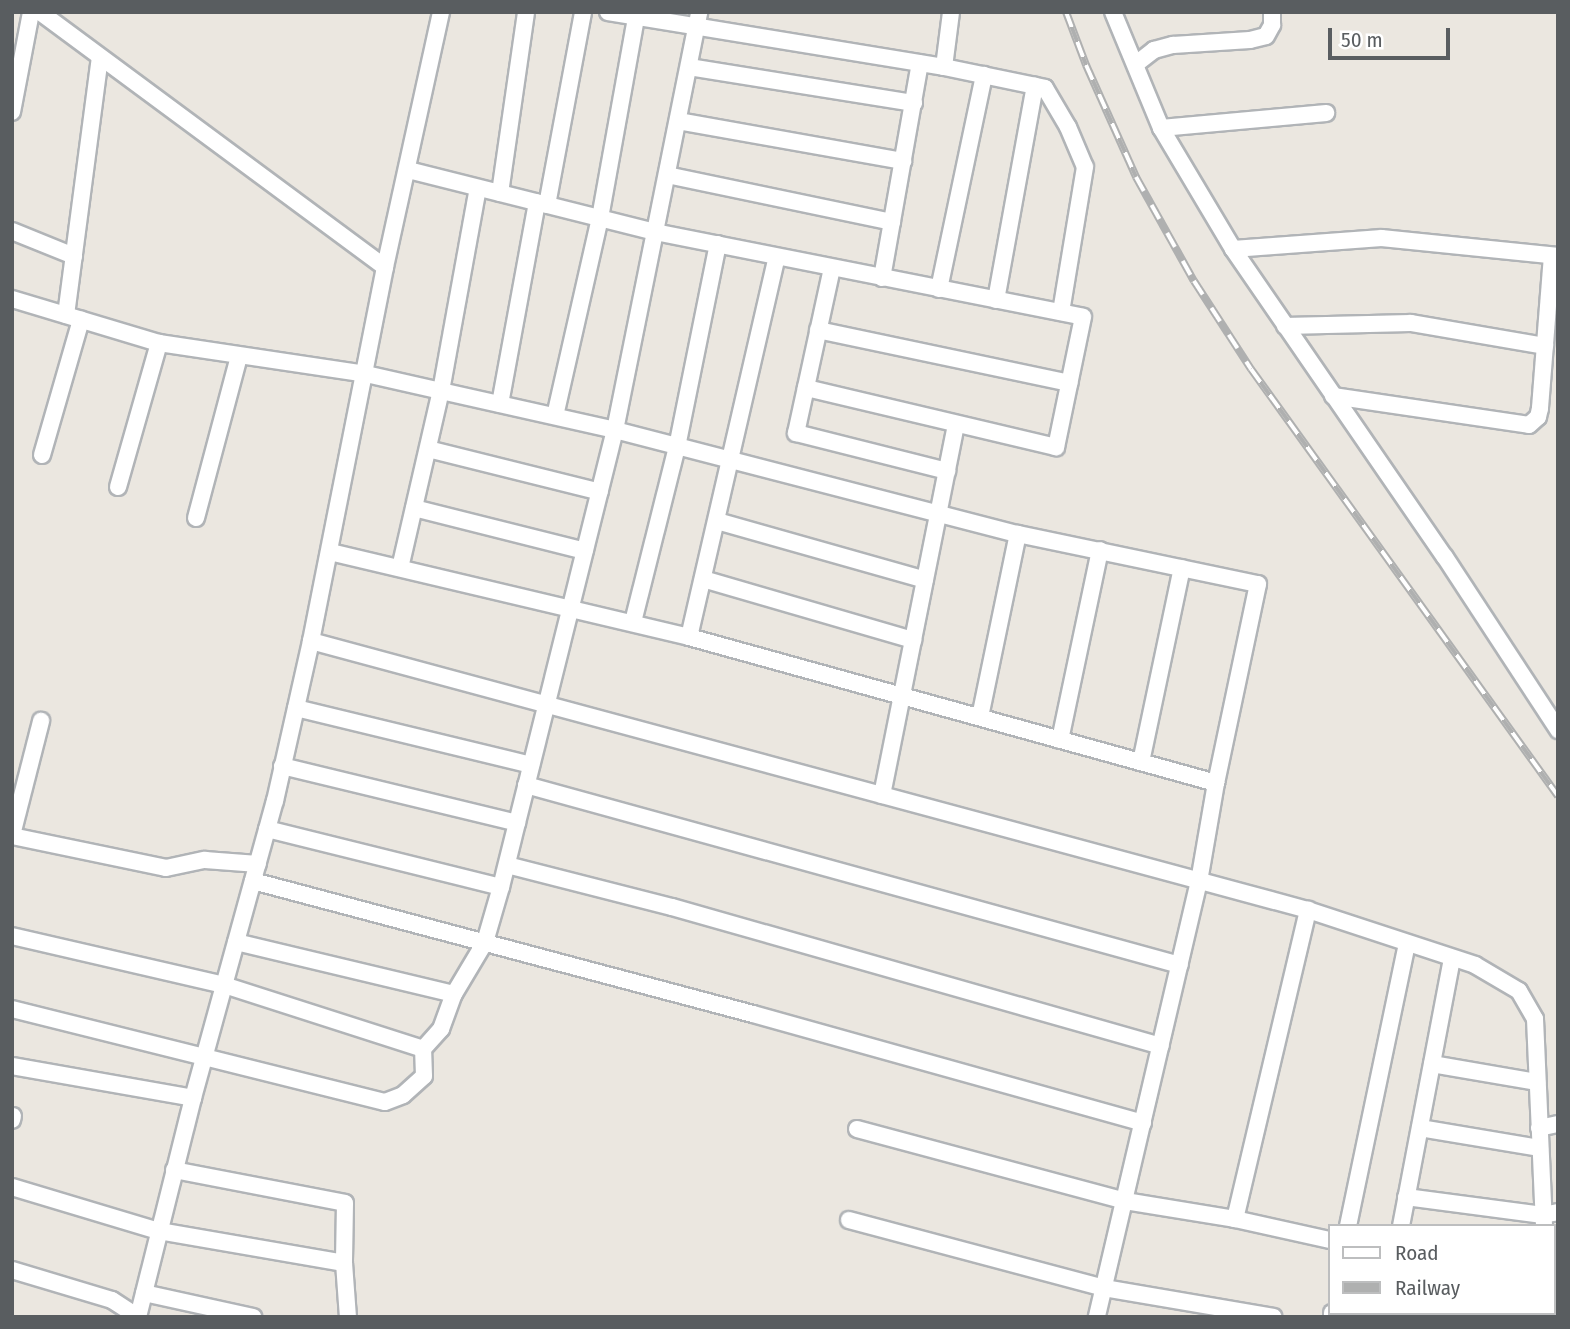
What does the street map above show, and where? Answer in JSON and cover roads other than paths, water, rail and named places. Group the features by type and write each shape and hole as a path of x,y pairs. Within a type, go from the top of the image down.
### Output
{"street":[{"path":"12,111 30,12"},
{"path":"12,1270 112,1300 138,1317 204,1054 258,864 296,708 441,12"},
{"path":"500,193 526,12"},
{"path":"500,404 583,12"},
{"path":"608,12 636,17 697,20 1045,88 1068,127 1085,167 1061,312"},
{"path":"944,67 951,12"},
{"path":"1113,12 1161,128 1233,249 1445,557 1552,716 1558,730"},
{"path":"1136,64 1154,50 1172,45 1250,40 1266,36 1272,25 1272,12"},
{"path":"47,15 386,267"},
{"path":"555,416 600,218 636,17"},
{"path":"12,1009 204,1054 385,1102 404,1095 424,1076 423,1049 441,1029 454,994 485,942 507,865 615,430 697,20"},
{"path":"42,455 74,318 74,256 100,57"},
{"path":"882,278 920,63"},
{"path":"689,67 914,103"},
{"path":"939,289 984,75"},
{"path":"996,300 1035,86"},
{"path":"1161,128 1326,113"},
{"path":"678,121 903,161"},
{"path":"408,170 655,232 1083,317 1056,447 806,388"},
{"path":"667,175 892,222"},
{"path":"400,568 441,391 478,188"},
{"path":"12,230 74,256"},
{"path":"1233,249 1382,238 1555,256 1540,408 1538,417 1529,425 1333,396"},
{"path":"634,622 677,447 718,244"},
{"path":"689,637 777,257"},
{"path":"832,268 796,433 947,471"},
{"path":"12,299 159,343 366,374 615,430 1018,534 1258,584 1216,783 1199,881 1097,1317"},
{"path":"1285,326 1411,323 1545,346"},
{"path":"818,330 1069,383"},
{"path":"118,487 159,343"},
{"path":"195,518 239,356"},
{"path":"882,795 956,424"},
{"path":"428,449 600,492"},
{"path":"414,508 585,551"},
{"path":"717,521 925,580"},
{"path":"980,717 1018,534"},
{"path":"1060,740 1100,550"},
{"path":"330,552 634,622 1216,783"},
{"path":"1141,762 1182,568"},
{"path":"703,579 913,640"},
{"path":"311,641 1308,910 1475,965 1518,991 1535,1019 1540,1148 1548,1218 1406,1197"},
{"path":"296,708 531,765"},
{"path":"41,721 12,836 166,868 205,860 258,864"},
{"path":"282,766 517,823"},
{"path":"526,785 1180,965"},
{"path":"267,829 501,887"},
{"path":"507,865 685,911 1161,1046"},
{"path":"253,881 1143,1123"},
{"path":"1235,1219 1308,910"},
{"path":"12,936 224,985 423,1049"},
{"path":"236,942 454,994"},
{"path":"1348,1224 1407,943"},
{"path":"1401,1224 1452,958"},
{"path":"1432,1064 1537,1082"},
{"path":"12,1066 193,1098"},
{"path":"1539,1128 1558,1124"},
{"path":"1420,1128 1540,1148"},
{"path":"858,1129 1125,1201 1235,1219 1328,1240"},
{"path":"174,1170 345,1203 344,1263 348,1317"},
{"path":"12,1188 159,1231 344,1263"},
{"path":"849,1220 1104,1288 1274,1317"},
{"path":"144,1293 253,1317"}],"railway":[{"path":"1066,12 1086,65 1136,177 1194,281 1251,369 1558,796"}]}
